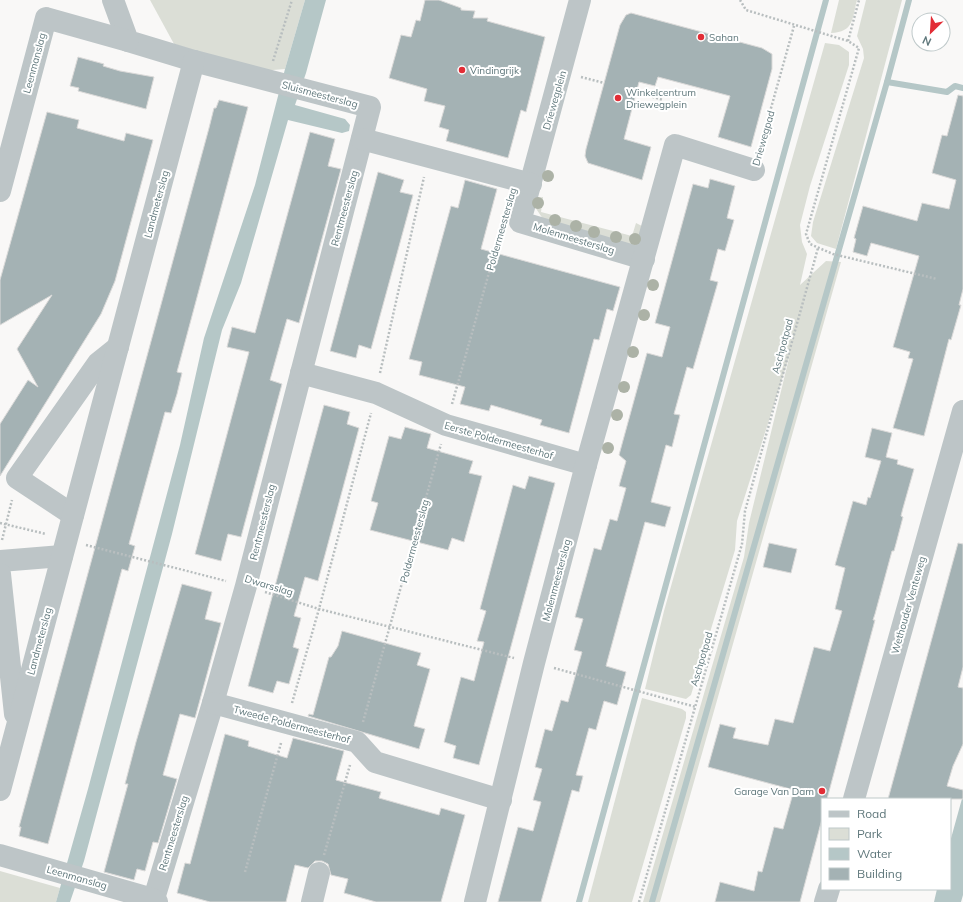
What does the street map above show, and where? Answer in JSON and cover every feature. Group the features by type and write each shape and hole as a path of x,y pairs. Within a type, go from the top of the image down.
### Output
{"street":[{"path":"113,0 128,41"},
{"name":"Driewegplein","path":"523,182 580,0"},
{"name":"Leenmanslag","path":"0,191 46,18 128,41"},
{"name":"Sluismeesterslag","path":"128,41 194,61 272,80 311,92 370,107 362,139"},
{"name":"Landmeterslag","path":"0,790 194,61"},
{"path":"362,139 523,182"},
{"name":"Rentmeesterslag","path":"154,901 246,586 362,139"},
{"name":"Molenmeesterslag","path":"474,902 501,800 534,662 586,465 672,154"},
{"name":"Driewegpad","path":"672,154 754,170"},
{"name":"Molenmeesterslag","path":"523,182 520,222 644,259"},
{"path":"73,515 17,478 98,363 118,347"},
{"name":"Eerste Poldermeesterhof","path":"301,373 376,393 446,425 586,465"},
{"name":"Wethouder Venteweg","path":"854,798 963,411"},
{"path":"1,554 65,548"},
{"name":"Landmeterslag","path":"0,574 16,726"},
{"name":"Tweede Poldermeesterhof","path":"213,703 357,742 375,762 501,800"},
{"name":"Leenmanslag","path":"0,855 88,880 154,901"},
{"path":"312,902 319,873"},
{"path":"825,902 829,890"}],"path":[{"path":"272,80 292,0"},
{"path":"740,0 746,10 806,30 848,41 859,48 806,234 810,244 833,254 937,279"},
{"path":"848,41 859,0"},
{"name":"Driewegpad","path":"754,170 794,26"},
{"path":"636,92 663,100"},
{"path":"245,872 319,609 376,393 428,156"},
{"name":"Poldermeesterslag","path":"319,873 390,627 502,226"},
{"name":"Aschpotpad","path":"639,902 742,544 745,511 818,248"},
{"path":"1,554 5,524 17,478"},
{"name":"Dwarsslag","path":"0,523 65,548 144,560 169,566 246,586 319,609 534,662"},
{"path":"534,662 643,694 696,707"}],"green space":[{"path":"150,0 305,0 285,69 261,71 174,44"},
{"path":"839,0 857,0 853,19 844,30 831,33"},
{"path":"866,0 902,0 836,249 817,243 811,236 813,222 864,58 863,49 857,36"},
{"path":"825,43 839,45 849,52 849,65 810,186 800,225 802,242 807,254 800,285 826,261 841,262 660,902 643,902 744,557 749,523 790,354 737,521 735,550 691,695 686,699 645,689 664,611"},
{"path":"543,197 541,212 632,236 636,223 642,226 645,237 635,246 545,222 533,204 536,198"},
{"path":"642,698 682,709 686,712 686,718 632,902 588,902"},
{"path":"0,871 60,888 56,902 0,902"}],"water":[{"path":"305,0 326,0 306,73 295,105 345,119 350,125 349,131 342,133 288,120 241,283 222,330 172,534 84,861 70,902 56,902 88,789 180,445 204,338 255,185 285,69"},
{"path":"963,795 963,895 961,902 934,902 937,890 951,890 951,838"}],"building":[{"name":"Vindingrijk","path":"425,0 439,0 461,8 461,10 475,11 473,18 488,18 487,21 545,37 526,112 521,110 508,158 446,141 449,130 439,127 445,106 424,101 427,89 389,78 401,35 411,37 416,20 420,21"},
{"name":"Winkelcentrum Driewegplein","path":"631,13 762,48 772,54 772,69 751,147 718,137 730,96 658,77 655,86 639,82 624,139 651,147 642,180 588,163 585,156 586,149 620,25 626,15"},
{"path":"78,57 104,64 103,66 120,71 154,77 146,109 78,91 79,88 70,86"},
{"path":"958,95 963,96 963,289 959,305 961,305 951,340 949,339 924,436 893,428 913,359 908,358 910,352 893,347 919,256 871,243 867,256 853,252 856,239 854,238 863,206 917,221 922,203 949,209 956,180 932,173 942,135 947,136"},
{"path":"219,100 248,107 177,372 182,373 177,394 171,413 165,412 129,544 135,546 128,571 122,569 48,844 19,836 21,827 19,827 214,108 216,108"},
{"path":"47,112 79,120 77,128 124,141 126,133 153,140 115,281 101,314 0,476 0,424 28,380 38,387 17,349 52,295 0,325 0,280"},
{"path":"310,132 335,139 328,166 341,169 299,323 287,319 270,380 282,384 241,537 228,534 221,561 195,554 249,352 227,347 232,327 255,333"},
{"path":"378,172 404,180 400,192 413,195 371,349 359,345 356,358 330,351"},
{"path":"710,179 735,186 727,218 734,220 725,251 718,249 710,280 718,282 693,369 687,367 674,414 680,415 672,447 666,445 651,502 671,507 665,527 645,522 606,666 626,672 617,705 604,701 596,730 589,728 576,775 583,776 579,792 572,790 541,902 498,902 518,827 533,831 541,802 533,800 542,769 535,767 545,729 552,731 561,700 568,702 582,652 574,650 583,619 575,617 594,548 601,550 610,519 617,521 626,488 619,486 626,461 619,455 647,353 662,357 670,327 655,323 693,184 708,188"},
{"path":"465,180 497,189 481,249 620,287 613,311 607,309 599,340 594,339 569,433 540,425 542,420 491,405 489,411 460,404 465,387 419,375 422,362 409,359 451,206 458,208"},
{"path":"324,405 350,412 347,424 359,428 318,581 305,577 294,616 301,618 293,647 299,649 289,684 277,681 273,693 248,686"},
{"path":"405,427 431,434 427,448 473,461 469,473 482,476 464,542 452,538 448,550 370,530 378,503 371,501 389,436 401,439"},
{"path":"872,428 892,433 886,457 898,460 897,464 914,469 901,516 903,517 897,540 894,551 892,551 873,620 875,620 827,798 821,798 821,823 800,902 715,902 720,882 754,891 758,871 762,872 774,827 783,829 794,790 708,767 720,724 736,728 733,738 768,745 775,719 793,723 814,647 830,651 842,611 835,609 845,568 835,565 853,501 866,505 868,497 870,498 881,461 865,457"},
{"path":"529,476 555,483 479,765 453,758 456,746 444,742 461,677 474,681 484,642 477,641 486,611 480,609 513,485 525,489"},
{"path":"769,543 797,549 791,573 763,567"},
{"path":"958,543 963,544 963,667 958,687 963,688 963,744 953,766 947,786 963,790 963,799 888,798"},
{"path":"182,584 212,592 205,619 221,623 195,718 180,714 163,775 177,779 158,843 153,842 145,871 137,869 134,880 104,872 128,784 125,784 136,742"},
{"path":"342,631 421,653 417,665 430,669 414,726 425,729 419,749 308,716 309,714 313,715 329,657 331,657 338,646"},
{"path":"225,734 249,741 248,746 287,758 293,738 344,751 336,780 381,792 379,798 439,815 441,808 465,815 441,902 376,902 344,893 348,879 331,875 328,864 322,861 315,861 308,868 295,865 286,902 210,902 177,893 185,863 190,864"}],"waterway":[{"path":"579,902 826,0"},
{"path":"652,902 887,82 909,0"},
{"path":"887,82 947,92 955,86 963,88"}],"place":[{"name":"Sahan","path":"701,37"},
{"name":"Vindingrijk","path":"462,70"},
{"name":"Winkelcentrum Driewegplein","path":"618,98"},
{"name":"Garage Van Dam","path":"822,791"}]}
